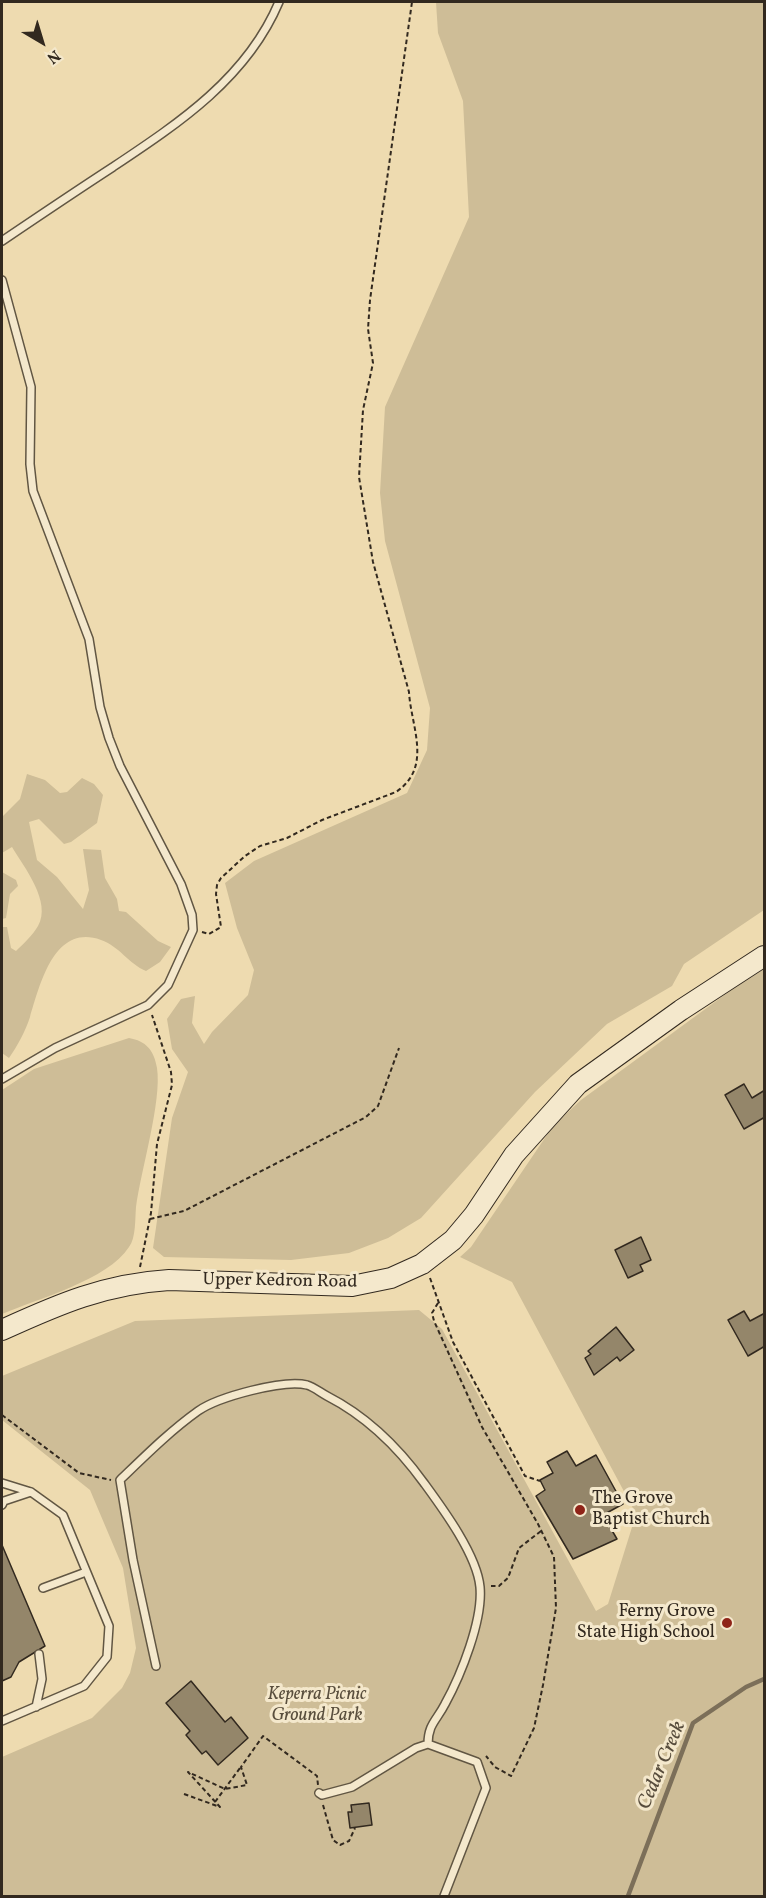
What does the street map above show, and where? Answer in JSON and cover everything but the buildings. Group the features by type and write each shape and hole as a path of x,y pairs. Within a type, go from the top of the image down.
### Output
{"main road":[{"name":"Upper Kedron Road","path":"2,1330 88,1293 140,1282 169,1280 352,1286 406,1272 433,1257 453,1240 474,1215 514,1155 578,1084 681,1010 765,956"}],"lane":[{"path":"2,241 183,120 237,71 268,28 279,2"},
{"path":"2,282 31,387 30,464 33,491 88,639 100,707 109,738 120,766 181,884 192,915 193,930 168,985 148,1005 54,1047 2,1079"},
{"path":"156,1666 133,1560 120,1480 165,1437 200,1409 246,1390 306,1385 343,1404 380,1430 446,1513 465,1545 480,1586 478,1610 467,1654 446,1704 428,1730 428,1744"},
{"path":"2,1483 31,1492 63,1515 109,1626 107,1657 84,1686 36,1707 5,1716 2,1721"},
{"path":"2,1505 4,1501 31,1492"},
{"path":"43,1588 86,1572"},
{"path":"36,1707 42,1679 39,1654"},
{"path":"319,1793 322,1795 352,1787 416,1748 428,1744 477,1762 486,1788 444,1896"}],"path":[{"path":"193,930 209,934 221,927 222,921 216,894 217,885 221,878 245,856 260,846 287,838 322,820 396,792 406,785 417,764 418,738 410,708 410,692 373,562 359,477 363,410 373,363 368,329 370,300 412,2"},
{"path":"140,1282 140,1268 150,1219 157,1144 172,1085 171,1072 148,1005"},
{"path":"150,1219 184,1211 366,1117 378,1106 399,1048"},
{"path":"429,1276 453,1342 525,1476 540,1481"},
{"path":"438,1303 432,1313 448,1353 482,1427 554,1557 556,1608 534,1728 511,1776 495,1767 487,1755 477,1762"},
{"path":"2,1415 79,1473 120,1480"},
{"path":"480,1586 499,1586 508,1578 519,1548 541,1531"},
{"path":"215,1804 263,1736 317,1776 319,1793 333,1840 340,1845 349,1841 355,1828"},
{"path":"215,1804 188,1772 225,1789 247,1785 241,1767"},
{"path":"184,1794 215,1804"}],"green space":[{"path":"436,2 764,2 764,910 684,964 672,986 607,1024 535,1092 421,1218 388,1238 349,1253 291,1260 164,1257 153,1248 172,1118 188,1072 172,1049 167,1019 181,999 195,996 192,1023 204,1044 212,1032 248,995 254,970 237,928 225,883 254,861 407,793 427,750 430,708 385,541 380,493 385,407 469,217 463,101 438,33"},
{"path":"27,774 45,780 60,793 67,792 82,778 94,784 103,795 97,823 71,842 64,844 39,819 29,822 37,860 57,877 83,909 89,890 83,849 101,850 105,878 117,899 119,911 126,912 158,941 171,947 160,962 146,971 113,946 101,940 85,937 71,940 61,948 44,974 26,1027 9,1058 2,1053 2,927 7,927 11,948 16,951 38,926 42,906 35,885 12,847 2,853 2,817 20,799"},
{"path":"2,872 16,880 18,886 10,894 6,918 2,919"},
{"name":"Keperra Picnic Ground Park","path":"764,966 764,1896 2,1896 2,1757 92,1718 122,1688 130,1673 136,1648 123,1568 90,1490 2,1420 2,1376 135,1321 419,1310 442,1329 596,1611 608,1604 635,1512 512,1282 460,1257 471,1247 553,1126 581,1100"},
{"path":"129,1038 140,1041 151,1051 157,1068 158,1082 154,1117 131,1243 119,1259 89,1279 2,1314 2,1090 34,1069"}],"waterway":[{"name":"Cedar Creek","path":"628,1896 693,1723 746,1687 764,1679"}],"place":[{"name":"The Grove Baptist Church","path":"580,1510"},
{"name":"Ferny Grove State High School","path":"727,1623"}]}
